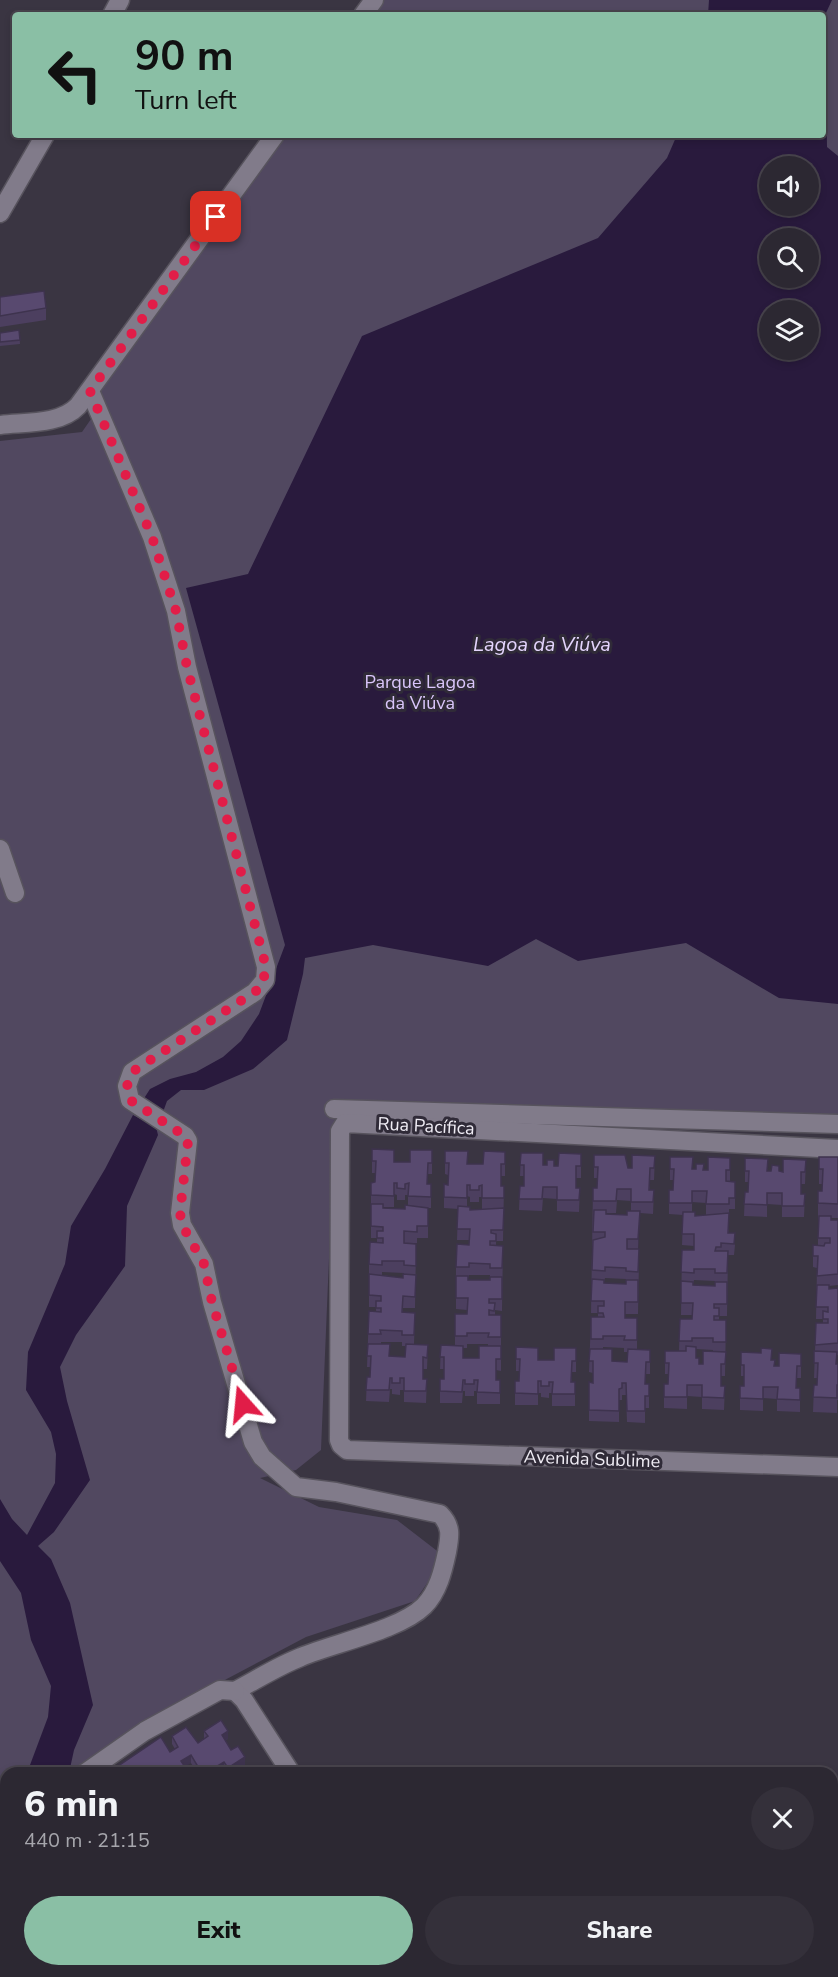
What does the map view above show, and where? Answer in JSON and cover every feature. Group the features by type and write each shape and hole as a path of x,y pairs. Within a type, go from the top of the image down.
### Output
{"street":[{"path":"0,213 43,138"},
{"path":"0,425 61,418 71,414 273,138"},
{"path":"0,185 21,176"},
{"path":"90,391 152,537 176,611 187,667 266,967 265,980 255,992 132,1072 127,1094 130,1100 185,1136 188,1141 180,1213 182,1225 204,1264 225,1348 253,1442 262,1456 296,1487 336,1492 440,1514 447,1522 451,1534 443,1573 433,1594 425,1606 409,1618 299,1657 235,1691 220,1690 145,1731 94,1767"},
{"path":"0,849 15,893"},
{"path":"334,1109 838,1124"},
{"name":"Rua Pacífica","path":"347,1450 339,1440 340,1131 345,1123 838,1149"},
{"name":"Avenida Sublime","path":"347,1450 838,1467"},
{"path":"235,1691 244,1700 287,1767"}],"green space":[{"name":"Parque Lagoa da Viúva","path":"374,0 838,0 838,1134 335,1115 321,1450 296,1470 260,1478 319,1507 397,1520 445,1557 415,1601 306,1637 151,1719 91,1767 0,1767 0,441 82,432 98,409 90,391 273,138 826,138 826,12 365,12"}],"water":[{"name":"Lagoa da Viúva","path":"709,0 832,0 826,13 708,12"},
{"name":"Lagoa da Viúva","path":"826,81 827,147 838,156 838,1004 779,998 686,943 578,961 536,939 488,966 373,945 305,958 287,1040 253,1069 204,1090 181,1090 167,1101 163,1112 143,1100 150,1089 170,1079 196,1072 223,1057 241,1041 259,1014 285,945 186,588 248,574 362,336 598,238 667,158 676,138 826,138"},
{"path":"133,1115 156,1127 158,1135 127,1206 125,1266 76,1335 60,1367 67,1401 90,1480 54,1532 38,1546 51,1559 70,1603 93,1705 74,1750 70,1767 29,1767 48,1717 51,1686 31,1640 21,1593 0,1561 0,1499 12,1519 27,1535 55,1483 56,1454 51,1432 26,1390 28,1352 65,1264 71,1226 105,1169"}],"building":[{"path":"44,291 46,308 0,316 0,297"},
{"path":"19,330 20,340 0,342 0,333"},
{"path":"372,1149 394,1150 394,1162 410,1162 410,1150 432,1150 432,1163 428,1163 427,1184 431,1184 431,1197 408,1196 409,1183 405,1184 405,1189 397,1188 397,1183 394,1183 394,1196 371,1195 371,1183 375,1182 376,1161 372,1161"},
{"path":"445,1151 468,1151 467,1164 483,1164 484,1151 505,1152 505,1164 501,1164 501,1186 504,1186 504,1198 482,1198 482,1185 479,1186 479,1190 470,1190 470,1185 467,1185 467,1198 444,1197 444,1184 448,1185 449,1163 445,1163"},
{"path":"521,1153 543,1153 543,1165 547,1165 547,1160 554,1160 554,1166 558,1166 559,1153 581,1154 581,1166 576,1166 576,1188 580,1188 579,1200 557,1200 557,1187 543,1187 542,1199 519,1199 520,1186 524,1186 524,1165 520,1165"},
{"path":"594,1155 625,1155 628,1168 632,1168 632,1155 655,1156 654,1168 650,1168 649,1190 654,1190 653,1202 631,1202 631,1189 617,1189 616,1201 593,1201 593,1188 597,1188 598,1167 594,1167"},
{"path":"670,1157 693,1157 692,1169 696,1169 696,1164 704,1164 703,1170 708,1170 708,1157 730,1158 730,1170 726,1170 726,1181 735,1182 735,1198 729,1198 729,1204 706,1204 707,1191 692,1191 692,1203 669,1203 669,1190 673,1190 674,1169 670,1169"},
{"path":"819,1157 838,1157 838,1204 818,1203 818,1191 822,1191 823,1169 819,1169"},
{"path":"745,1158 768,1159 767,1171 771,1171 772,1165 779,1166 779,1171 783,1172 783,1159 806,1160 805,1172 801,1172 801,1194 805,1194 804,1206 782,1206 782,1193 767,1193 767,1205 744,1204 745,1192 748,1192 749,1171 745,1171"},
{"path":"371,1204 383,1204 383,1208 405,1209 405,1205 428,1208 428,1226 417,1226 417,1232 404,1231 404,1243 416,1244 416,1266 404,1265 404,1261 382,1261 382,1265 369,1264 370,1242 383,1243 383,1238 377,1238 377,1231 383,1231 383,1227 371,1226"},
{"path":"458,1206 470,1207 470,1210 504,1208 503,1230 491,1230 491,1233 496,1234 496,1241 490,1241 490,1245 503,1246 502,1268 490,1268 490,1264 469,1263 469,1267 456,1267 457,1244 469,1245 470,1229 457,1229"},
{"path":"594,1210 606,1210 606,1214 627,1215 627,1211 640,1211 638,1239 627,1239 627,1249 639,1249 638,1272 626,1271 626,1268 605,1267 605,1271 592,1270 593,1240 605,1237 605,1232 593,1232"},
{"path":"683,1212 695,1212 695,1216 729,1213 728,1233 735,1233 734,1244 721,1243 721,1247 716,1247 715,1251 728,1251 727,1273 715,1273 715,1269 694,1269 694,1273 681,1272 682,1250 694,1250 694,1234 682,1234"},
{"path":"819,1216 831,1216 831,1220 838,1220 838,1274 817,1276 818,1256 813,1256 813,1245 824,1246 825,1243 830,1243 830,1238 818,1238"},
{"path":"369,1274 403,1278 403,1274 416,1275 415,1297 403,1296 402,1312 415,1313 414,1335 402,1335 402,1331 380,1330 381,1334 368,1334 369,1311 381,1312 381,1308 376,1308 376,1301 381,1301 381,1296 369,1295"},
{"path":"456,1276 468,1276 468,1280 490,1280 490,1277 502,1277 502,1299 489,1299 489,1303 495,1303 494,1311 489,1310 489,1315 501,1315 501,1337 488,1337 489,1333 467,1333 467,1336 455,1336 455,1314 467,1314 468,1298 456,1298"},
{"path":"592,1279 604,1280 604,1283 626,1284 626,1280 638,1280 638,1302 625,1302 625,1318 637,1318 637,1340 624,1340 625,1336 603,1336 603,1339 591,1339 591,1317 604,1317 603,1313 598,1313 598,1306 604,1306 604,1301 591,1301"},
{"path":"681,1281 693,1282 693,1285 715,1286 715,1282 727,1282 727,1304 714,1304 714,1308 719,1308 719,1316 714,1316 714,1320 726,1320 726,1342 713,1342 713,1338 692,1338 692,1341 679,1341 680,1319 692,1319 693,1303 681,1303"},
{"path":"817,1285 829,1285 829,1289 838,1288 838,1343 815,1345 816,1323 828,1323 828,1319 823,1319 823,1311 828,1312 828,1307 816,1307"},
{"path":"368,1344 390,1344 389,1356 405,1357 406,1344 428,1345 427,1358 423,1357 423,1379 427,1379 426,1391 404,1391 404,1378 400,1378 400,1383 392,1383 392,1378 390,1378 389,1390 366,1390 367,1377 370,1377 371,1356 367,1356"},
{"path":"441,1345 463,1346 463,1358 479,1358 479,1346 501,1346 501,1359 496,1359 496,1380 500,1380 500,1393 477,1392 478,1380 474,1380 474,1384 465,1384 463,1380 462,1392 440,1391 440,1379 444,1379 444,1357 440,1357"},
{"path":"686,1346 696,1347 696,1358 699,1358 699,1364 703,1364 703,1351 726,1352 725,1364 721,1364 721,1386 725,1386 724,1398 702,1397 702,1385 687,1385 687,1397 664,1397 664,1384 668,1384 669,1363 665,1363 665,1351 686,1351"},
{"path":"516,1347 538,1348 538,1360 554,1360 554,1348 576,1348 576,1361 572,1361 571,1382 575,1382 575,1394 552,1394 553,1382 549,1382 549,1386 541,1386 541,1381 538,1381 538,1394 515,1393 515,1381 519,1381 520,1359 516,1359"},
{"path":"761,1348 772,1349 771,1360 775,1360 774,1366 779,1366 779,1353 801,1354 801,1366 797,1366 796,1388 800,1388 800,1400 777,1399 778,1387 763,1387 763,1399 740,1398 740,1386 744,1386 744,1365 741,1365 741,1352 761,1353"},
{"path":"590,1349 612,1349 612,1361 627,1362 628,1349 650,1350 650,1362 646,1362 645,1384 649,1384 649,1396 645,1396 645,1411 627,1411 626,1383 622,1383 622,1388 619,1389 619,1411 589,1410 589,1382 593,1383 593,1361 589,1361"},
{"path":"814,1351 837,1352 837,1398 813,1397 814,1385 817,1385 818,1363 814,1363"},
{"path":"221,1720 228,1731 222,1735 231,1750 238,1746 245,1757 230,1767 224,1762 216,1767 198,1767 191,1755 181,1761 185,1767 117,1767 161,1737 170,1752 178,1747 172,1736 186,1727 198,1743 208,1736 204,1731"}],"route":[{"path":"216,217 90,391 152,537 176,611 187,667 266,967 262,987 132,1072 127,1086 130,1100 185,1136 188,1141 180,1213 182,1225 186,1236 204,1264 210,1282 212,1302 243,1404"}]}
